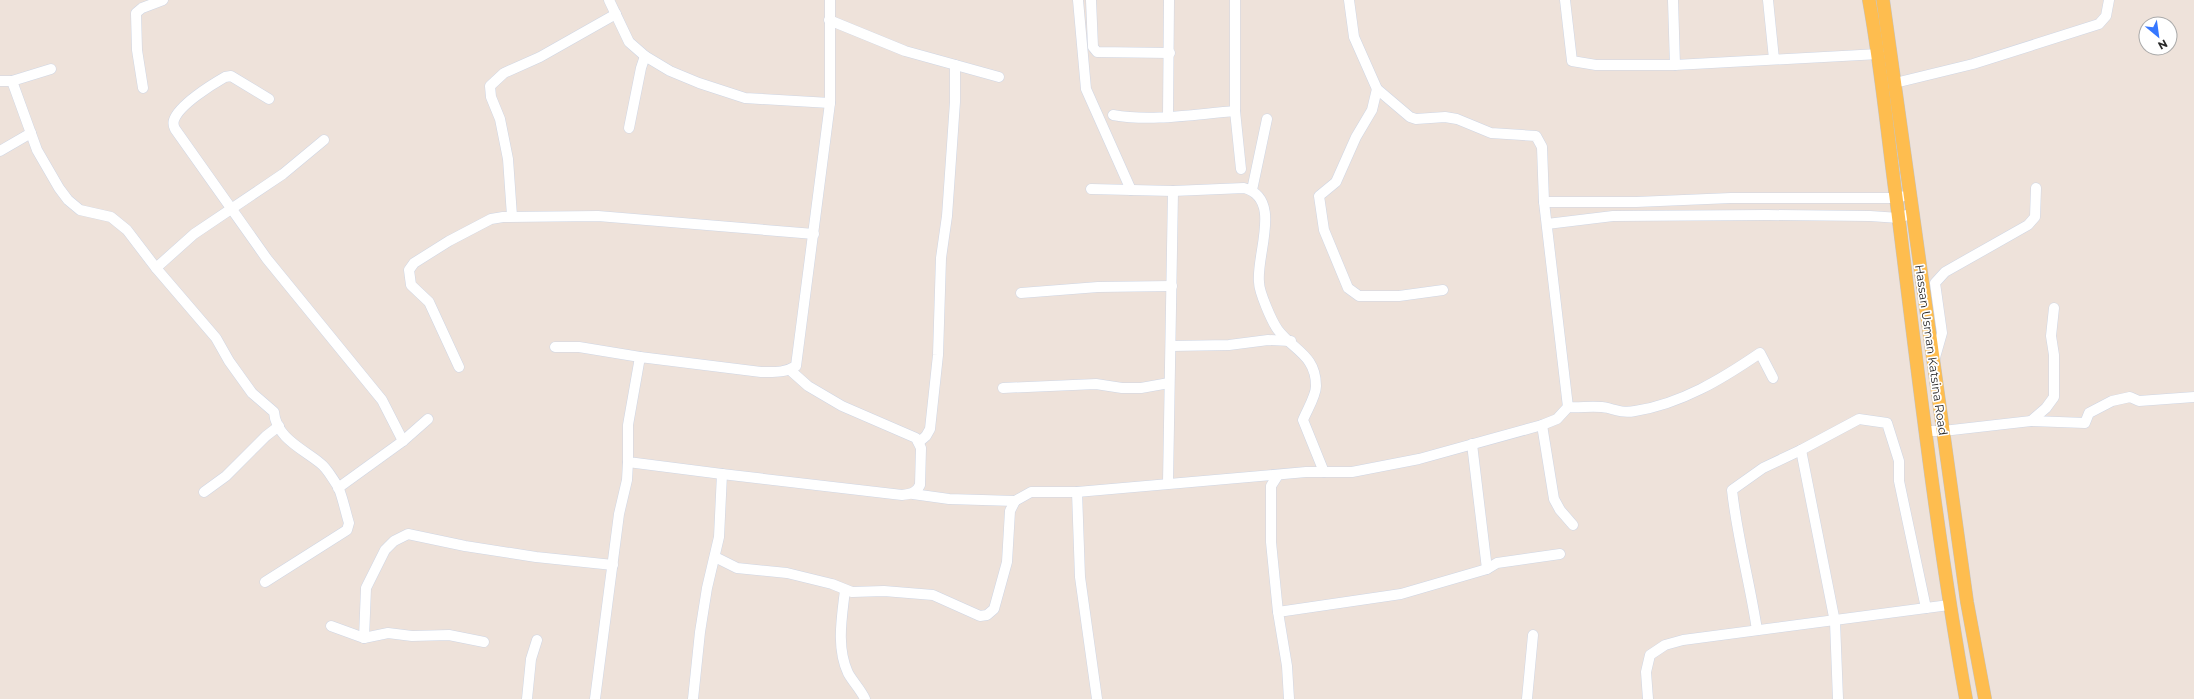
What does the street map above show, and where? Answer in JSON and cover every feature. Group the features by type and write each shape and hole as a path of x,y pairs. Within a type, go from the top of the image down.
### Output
{"main road":[{"name":"Hassan Usman Katsina Road","path":"1870,0 1879,54 1896,198 1949,605 1966,699"},
{"name":"Hassan Usman Katsina Road","path":"1885,1 1909,195 1967,602 1985,699"}],"street":[{"path":"143,88 137,50 136,14 142,8 163,0"},
{"path":"610,0 621,29 629,42 645,56 670,71 699,83 745,98 830,103"},
{"path":"555,347 579,347 640,357 761,372 790,370 796,366 830,103 830,0"},
{"path":"1078,0 1086,89 1131,190"},
{"path":"1091,0 1093,47 1097,52 1170,53"},
{"path":"1168,116 1170,53 1169,0"},
{"path":"1235,0 1235,112 1241,169"},
{"path":"1349,0 1354,37 1377,89 1410,117 1416,119 1445,117 1457,119 1491,133 1536,136 1542,147 1544,202 1568,407"},
{"path":"1566,0 1572,61 1596,65 1675,65 1879,54"},
{"path":"1673,0 1675,65"},
{"path":"1768,0 1774,59"},
{"path":"1895,83 1972,64 2099,24 2106,16 2109,0"},
{"path":"512,216 508,159 500,120 491,97 490,86 504,73 540,57 616,14"},
{"path":"829,20 905,51 1000,77"},
{"path":"629,128 641,68 645,56"},
{"path":"918,442 926,436 930,429 938,355 941,258 947,216 955,102 955,65"},
{"path":"0,81 12,81 51,69"},
{"path":"269,99 231,76 225,77 192,100 179,112 174,121 178,137 267,259 382,400 403,441"},
{"path":"12,81 37,150 59,188 68,200 80,210 112,217 127,230 156,268 216,338 229,361 252,393 274,412 275,421 292,444 321,463 338,488 349,523 347,530 265,582"},
{"path":"1377,89 1372,110 1356,137 1336,182 1319,196 1324,230 1348,288 1359,296 1399,296 1443,290"},
{"path":"1114,115 1131,117 1235,112"},
{"path":"1252,190 1267,119"},
{"path":"0,151 31,133"},
{"path":"156,268 194,234 230,208 283,174 324,140"},
{"path":"1091,189 1173,191 1244,188 1252,190 1261,198 1266,221 1258,283 1278,330 1311,362 1316,386 1303,420 1324,472"},
{"path":"1933,363 1942,333 1935,283 1945,272 2028,225 2035,217 2036,188"},
{"path":"1168,484 1173,191"},
{"path":"1544,202 1636,202 1731,198 1896,198 1909,195"},
{"path":"1547,224 1613,216 1676,214 1870,216 1899,218 1912,213"},
{"path":"459,367 429,302 411,285 409,270 414,263 449,241 491,219 512,216 598,216 814,234"},
{"path":"1021,293 1098,287 1172,286"},
{"path":"2031,421 2046,408 2054,397 2054,355 2051,336 2054,308"},
{"path":"1171,346 1229,345 1268,340 1291,341"},
{"path":"628,462 902,495 913,494 949,498 1015,501 1031,492 1077,492 1278,475 1370,469 1542,425 1557,419 1568,407 1608,408 1617,412 1635,411 1654,406 1690,395 1720,379 1760,352 1773,378"},
{"path":"595,699 619,514 627,480 628,425 640,357"},
{"path":"790,370 808,386 842,406 910,434 916,438 921,448 920,485 913,494"},
{"path":"1003,388 1096,384 1122,388 1135,388 1169,383"},
{"path":"1926,431 1943,431 2031,421 2085,423 2089,413 2112,401 2130,398 2139,402 2194,397"},
{"path":"338,488 403,441 428,419"},
{"path":"1757,630 1749,580 1739,540 1732,490 1763,468 1802,450 1859,419 1887,423 1899,462 1899,481 1926,608"},
{"path":"1542,425 1554,499 1560,510 1573,525"},
{"path":"204,492 226,476 266,436 279,426"},
{"path":"1472,444 1487,569"},
{"path":"1802,450 1835,622 1838,699"},
{"path":"693,699 700,632 719,537 722,474"},
{"path":"1278,475 1270,486 1271,542 1278,612 1287,666 1289,699"},
{"path":"1077,492 1080,577 1097,699"},
{"path":"715,557 737,568 787,573 852,592 884,591 933,595 980,616 987,615 994,609 1007,562 1010,511 1015,501"},
{"path":"364,638 366,588 385,550 394,541 408,534 473,548 613,565"},
{"path":"1278,612 1401,594 1487,569 1497,563 1560,554"},
{"path":"845,590 842,618 842,649 848,672 865,699"},
{"path":"1648,699 1646,672 1650,655 1665,645 1683,640 1757,630 1835,622 1949,605"},
{"path":"331,626 364,638 388,633 412,636 449,635 484,642"},
{"path":"1527,699 1533,635"},
{"path":"528,699 531,659 537,640"}]}
